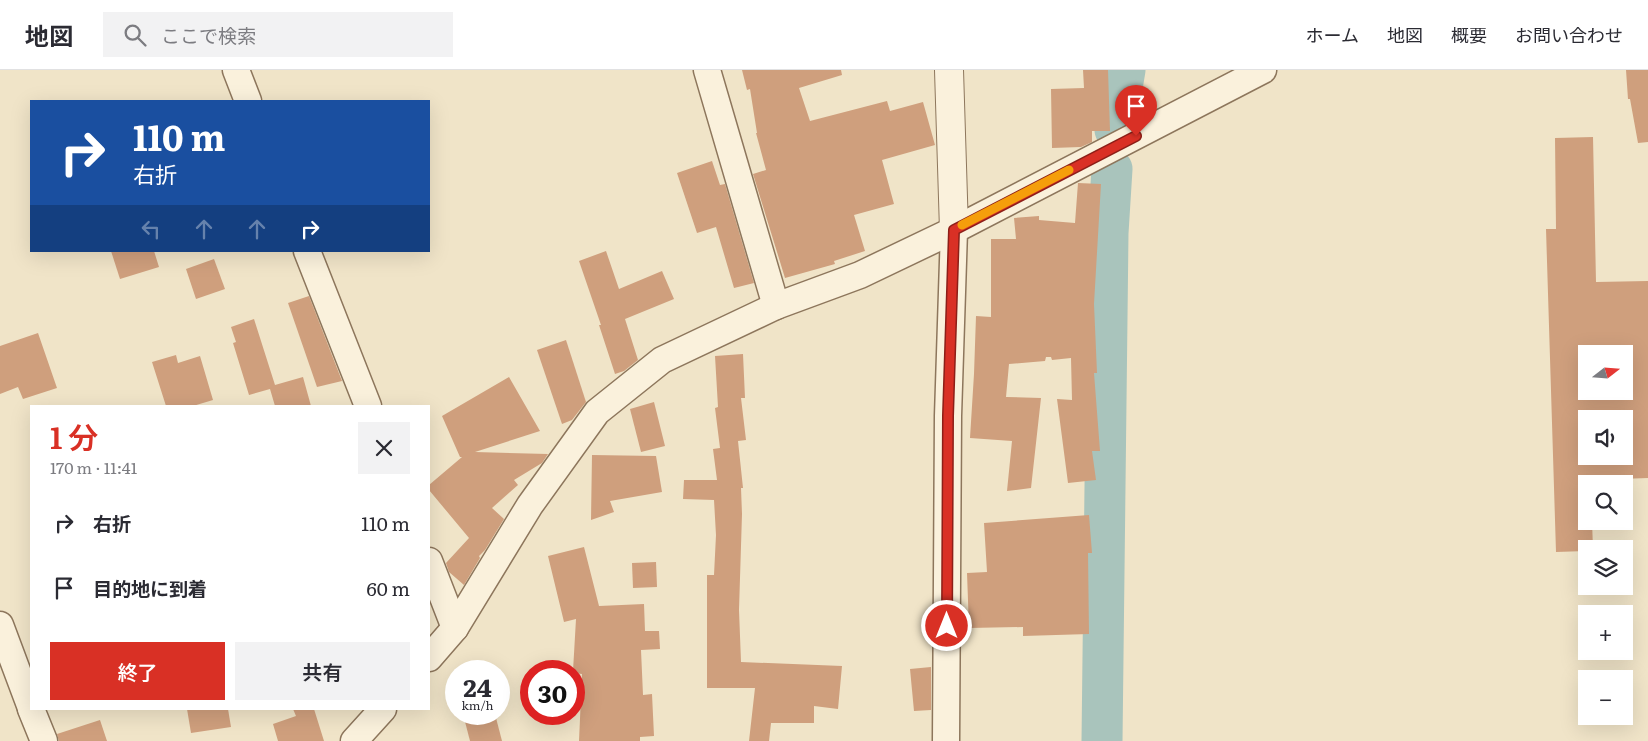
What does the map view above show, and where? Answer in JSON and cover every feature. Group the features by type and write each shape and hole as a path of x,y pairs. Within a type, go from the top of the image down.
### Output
{"street":[{"path":"236,70 248,100"},
{"path":"707,70 776,306"},
{"path":"946,741 948,416 954,230 949,70"},
{"path":"430,657 455,628 530,505 597,412 662,360 776,306 860,275 954,230 1263,70"},
{"path":"307,252 368,405"},
{"path":"430,564 455,628"},
{"path":"0,625 30,706"},
{"path":"31,710 44,741"},
{"path":"354,741 382,710"}],"building":[{"path":"742,70 841,70 842,75 799,88 810,121 887,101 890,111 923,102 935,145 882,160 894,204 854,215 865,251 834,261 835,264 785,278 753,174 766,170 756,133 750,89 747,90"},
{"path":"1083,70 1108,70 1110,131 1092,131 1092,142 1081,147 1052,148 1051,89 1084,88"},
{"path":"1626,70 1648,70 1648,142 1638,143 1630,99 1628,99"},
{"path":"1593,137 1596,282 1648,281 1648,478 1633,479 1633,475 1578,475 1578,530 1592,530 1593,540 1578,540 1578,551 1556,552 1546,229 1556,229 1555,138"},
{"path":"712,161 720,185 725,184 754,283 734,288 716,227 697,233 677,173"},
{"path":"1078,183 1101,184 1094,304 1097,373 1094,373 1100,451 1092,451 1096,480 1068,483 1057,399 1072,400 1071,358 1052,360 1051,357 1046,357 1045,361 1009,364 1006,397 1041,398 1031,488 1007,491 1012,441 970,438 976,316 991,317 991,239 1016,239 1014,218 1039,216 1039,220 1075,223"},
{"path":"606,251 619,289 662,271 674,299 625,319 638,360 624,371 615,374 599,325 601,325 579,261"},
{"path":"111,252 154,252 159,267 120,279"},
{"path":"214,259 225,289 196,299 186,269"},
{"path":"309,296 342,381 317,387 288,303"},
{"path":"254,319 275,385 303,377 311,405 275,405 270,389 249,395 233,343 236,342 231,327"},
{"path":"38,333 57,388 23,399 18,387 0,394 0,346"},
{"path":"566,340 586,402 572,420 562,424 537,350"},
{"path":"743,354 745,398 741,398 746,440 738,441 743,488 741,488 739,610 741,662 842,666 838,709 814,706 814,723 771,723 769,741 749,741 755,688 707,688 707,575 714,575 716,535 714,500 683,499 684,480 717,480 713,449 720,448 715,408 718,407 715,356"},
{"path":"176,355 178,363 200,356 213,400 196,405 166,405 152,362"},
{"path":"509,377 540,431 475,452 548,454 542,463 514,480 518,485 492,508 504,519 485,550 479,556 480,558 464,585 449,572 446,563 469,538 430,491 430,484 462,457 460,457 442,416"},
{"path":"654,402 665,446 641,452 630,409"},
{"path":"592,455 656,456 662,492 610,501 614,512 591,520"},
{"path":"1089,515 1092,553 1088,553 1089,634 1023,636 1023,627 969,628 967,573 987,572 984,523"},
{"path":"584,547 599,606 644,604 645,631 659,631 660,649 641,650 643,695 652,694 654,736 640,737 640,741 579,741 580,725 585,725 585,660 574,660 576,619 564,622 548,556"},
{"path":"656,562 657,587 633,588 632,563"},
{"path":"931,667 931,710 914,711 910,669"},
{"path":"187,710 228,710 231,727 191,733"},
{"path":"293,710 314,710 324,741 278,741 273,724 296,716"},
{"path":"100,720 107,741 59,741 57,734"},
{"path":"466,725 498,725 502,741 470,741"}],"waterway":[{"path":"1115,130 1125,70"},
{"path":"1102,741 1108,233 1112,169"}],"slow traffic":[{"path":"962,225 1069,170"}],"route":[{"path":"947,626 948,416 954,230 1136,136"}]}
